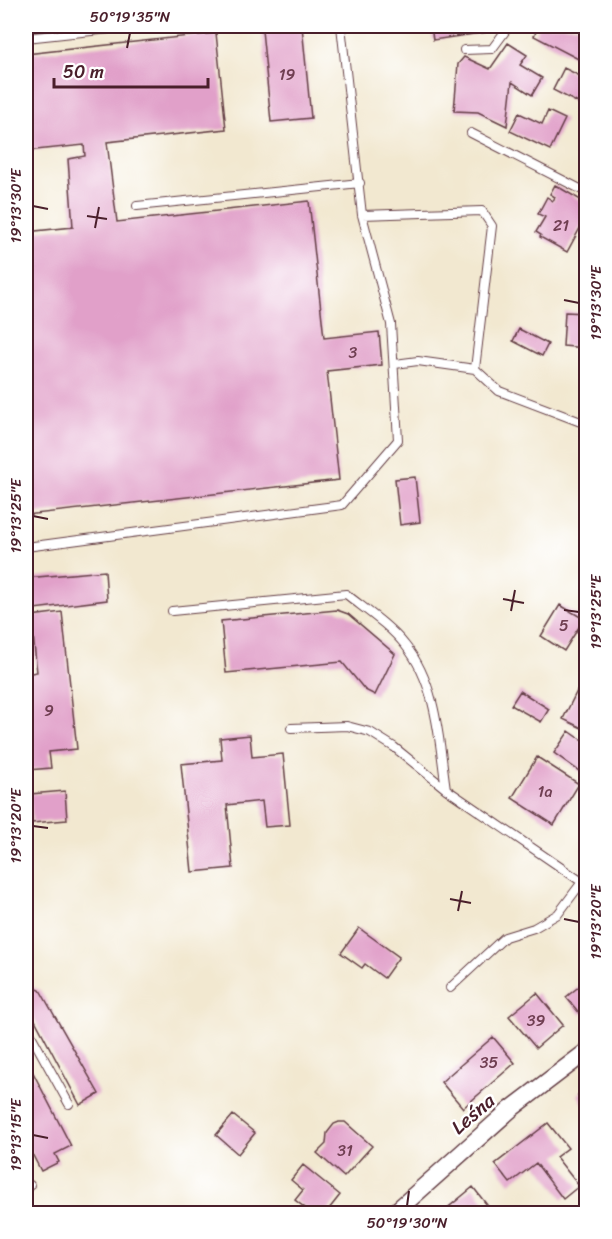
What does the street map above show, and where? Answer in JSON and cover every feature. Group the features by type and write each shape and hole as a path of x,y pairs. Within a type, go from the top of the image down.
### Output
{"street":[{"name":"Leśna","path":"393,1214 512,1109 586,1052"}],"lane":[{"path":"26,38 138,26"},
{"path":"26,548 342,505 398,440 391,324 362,215 341,26"},
{"path":"464,50 492,49 509,26"},
{"path":"471,133 586,192"},
{"path":"137,206 360,183"},
{"path":"362,215 482,211 492,226 475,369"},
{"path":"395,364 418,361 475,369 500,391 586,423"},
{"path":"171,611 346,594 386,625 404,643 426,678 446,789"},
{"path":"291,728 347,726 369,732 394,747 446,789 584,882 558,914 534,928 505,937 450,988"},
{"path":"26,1026 69,1104"}],"building":[{"path":"302,26 311,118 271,122 262,30"},
{"path":"431,26 493,26 494,31 433,40"},
{"path":"539,26 586,26 586,63 534,36"},
{"path":"216,33 226,129 107,142 117,222 309,201 324,338 379,332 382,365 327,371 339,480 26,515 26,232 73,227 68,159 85,156 84,145 26,151 26,54"},
{"path":"508,43 527,55 520,65 542,78 532,95 512,82 507,126 478,112 454,111 458,64 464,57 490,69"},
{"path":"586,67 586,107 553,90 564,68 582,77"},
{"path":"548,111 565,119 550,150 510,131 519,113 542,124"},
{"path":"555,185 586,203 584,212 586,217 567,252 540,237 541,235 536,232 545,217 538,214 547,197 553,201 555,197 550,194"},
{"path":"565,312 586,313 586,348 563,346"},
{"path":"519,329 548,344 542,356 513,341"},
{"path":"415,477 420,522 400,525 395,479"},
{"path":"105,571 107,600 26,610 26,578"},
{"path":"560,605 584,619 564,651 541,636"},
{"path":"337,610 348,614 395,654 375,695 365,690 342,662 226,673 221,621"},
{"path":"62,612 77,749 49,752 51,768 28,770 26,674 37,672 31,616"},
{"path":"520,691 549,709 541,722 511,705"},
{"path":"577,691 586,696 586,730 563,719"},
{"path":"569,731 586,743 586,776 554,753"},
{"path":"250,735 252,757 283,754 290,825 265,827 262,801 227,805 233,868 192,872 181,764 222,760 220,738"},
{"path":"537,757 579,784 554,825 512,798"},
{"path":"65,791 67,820 32,823 30,794"},
{"path":"359,928 399,957 384,978 365,964 362,968 341,953"},
{"path":"586,981 586,1011 581,1015 566,997"},
{"path":"26,985 40,990 99,1094 80,1105 26,1003"},
{"path":"537,993 563,1025 536,1048 509,1016"},
{"path":"493,1037 515,1063 463,1108 441,1082"},
{"path":"26,1059 71,1146 55,1154 59,1162 41,1171 26,1142"},
{"path":"586,1088 586,1108 578,1095"},
{"path":"233,1115 255,1133 238,1154 216,1135"},
{"path":"345,1122 372,1146 344,1177 317,1153 326,1144 327,1133 334,1124"},
{"path":"548,1123 568,1148 556,1157 579,1186 563,1199 536,1163 510,1183 495,1164"},
{"path":"303,1165 340,1195 325,1214 313,1214 295,1200 303,1190 291,1180"},
{"path":"473,1187 494,1214 446,1214 444,1211"}]}
